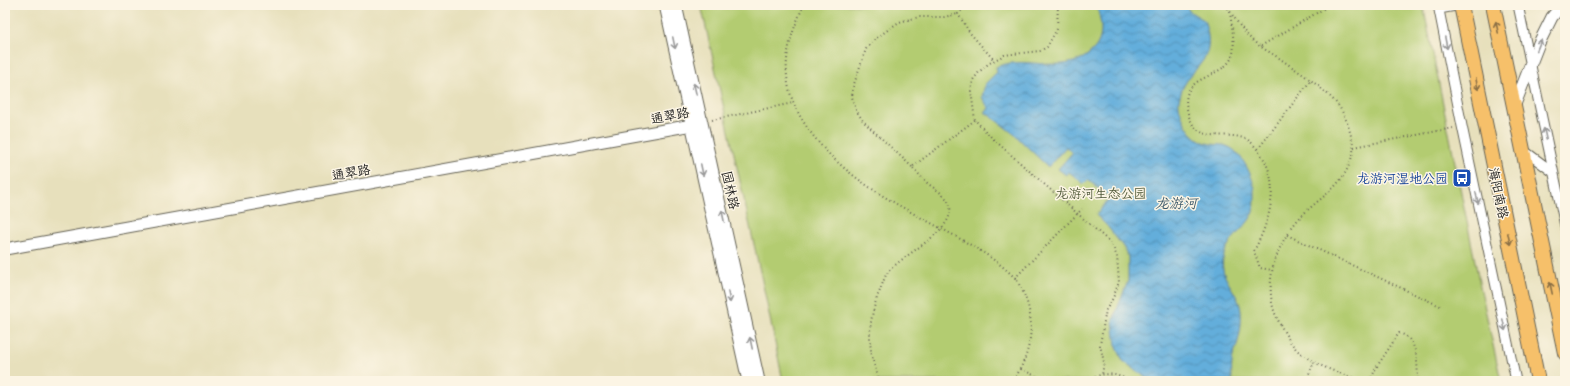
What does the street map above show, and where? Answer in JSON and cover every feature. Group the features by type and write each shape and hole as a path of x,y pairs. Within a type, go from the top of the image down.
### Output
{"main road":[{"name":"海阳南路","path":"1461,5 1538,381"},
{"path":"1493,5 1565,353"}],"street":[{"name":"园林路","path":"665,5 697,124 759,381"},
{"name":"园林路","path":"676,5 697,124 748,381"},
{"path":"1461,5 1438,7 1516,381"},
{"path":"1518,5 1565,226"},
{"path":"1514,107 1539,43 1552,17 1562,5"},
{"name":"通翠路","path":"5,249 697,124"},
{"path":"1522,149 1554,172"}],"path":[{"path":"804,5 789,47 786,65 787,83 793,103 802,120 837,164 887,198 973,246 1016,278 1026,298 1031,315 1032,331 1029,347 1021,369 1013,381"},
{"path":"880,381 871,349 869,329 874,307 886,275 899,262 942,229 950,211 949,203 944,196 926,181 863,121 856,110 852,97 852,87 866,49 875,39 899,22 919,16 944,17 958,14 967,5"},
{"path":"1058,5 1057,29 1047,47 1040,51 1004,55 994,60 979,72 973,80 971,91 975,120 992,138 1112,244 1117,257 1119,282 1113,298 1106,310 1100,345 1104,362 1102,375"},
{"path":"1226,5 1251,39 1311,80 1338,106 1348,125 1354,147 1350,164 1342,178 1328,194 1308,210 1296,222 1287,235 1276,256 1272,270 1270,289 1274,312 1285,334 1296,349 1314,362 1364,381"},
{"path":"1261,46 1330,5"},
{"path":"1230,11 1234,46 1232,59 1221,69 1202,78 1191,86 1186,96 1187,110 1194,126 1208,135 1236,136 1248,140 1258,149 1270,173 1273,196 1262,235 1254,251 1260,268 1272,270"},
{"path":"958,14 970,33 994,60"},
{"path":"1258,149 1311,80"},
{"path":"697,124 793,103"},
{"path":"912,167 975,120"},
{"path":"1354,147 1462,126"},
{"path":"1016,278 1082,209"},
{"path":"1287,235 1440,306"},
{"path":"1370,381 1376,368 1399,333 1406,335 1412,342 1416,354 1418,381"},
{"path":"1306,381 1314,362"},
{"path":"1021,369 1046,381"},
{"path":"1088,381 1102,375 1113,374 1124,377 1129,381"}],"green space":[{"name":"龙游河生态公园","path":"701,5 1423,5 1480,286 1501,381 783,381"}],"water":[{"name":"龙游河","path":"1096,5 1186,5 1189,11 1204,20 1208,37 1207,53 1181,91 1179,102 1180,111 1185,124 1198,139 1211,144 1227,146 1238,154 1249,172 1255,190 1254,211 1251,217 1228,245 1223,259 1224,273 1237,298 1241,312 1240,333 1232,361 1232,381 1151,381 1123,361 1116,345 1113,321 1128,281 1128,257 1124,248 1108,227 1096,215 1110,198 1088,180 1084,184 1069,172 1066,175 1058,169 1072,153 1066,147 1048,167 1014,134 985,112 989,109 982,97 985,84 997,72 996,67 1008,63 1021,62 1060,64 1072,62 1083,58 1094,49 1100,39 1101,33"}],"place":[{"name":"龙游河湿地公园","path":"1462,178"}]}
